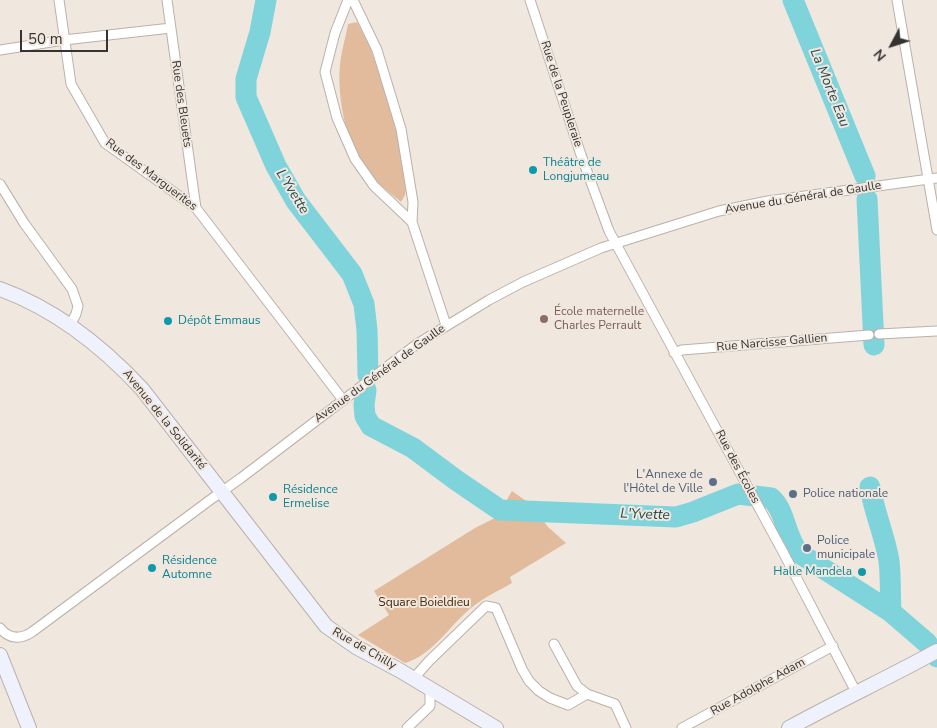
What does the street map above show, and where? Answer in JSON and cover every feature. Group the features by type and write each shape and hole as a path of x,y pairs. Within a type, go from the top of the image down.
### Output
{"main road":[{"name":"Avenue de la Solidarité","path":"0,289 70,325 107,354 142,389 221,492"},
{"name":"Rue de Chilly","path":"221,492 326,626 356,647 414,678 496,728"},
{"path":"789,728 937,651"},
{"path":"0,655 29,728"}],"street":[{"name":"Rue des Marguerites","path":"59,0 71,84 104,143 196,208 343,400"},
{"name":"Rue des Bleuets","path":"167,0 196,208"},
{"path":"348,0 335,33 325,72 337,118 355,159 374,186 412,222"},
{"path":"353,0 377,50 401,128 413,202 412,222 446,325"},
{"name":"Rue de la Peupleraie","path":"530,0 590,181 615,243"},
{"path":"897,0 937,230"},
{"path":"0,50 64,40 171,28"},
{"name":"Avenue du Général de Gaulle","path":"0,628 12,638 28,635 385,368 446,325 523,282 601,248 692,218 768,201 937,178"},
{"path":"0,184 24,223 72,289 78,306 70,325"},
{"name":"Rue des Écoles","path":"615,243 743,478 856,692"},
{"path":"879,334 937,331"},
{"name":"Rue Narcisse Gallien","path":"674,353 682,350 869,335"},
{"path":"414,678 486,606 496,608 522,669 529,681 539,691 550,698 568,705 587,694"},
{"path":"554,644 577,686 587,694 615,704 626,728"},
{"name":"Rue Adolphe Adam","path":"682,728 833,646"},
{"path":"407,728 430,706 430,693 433,689"}],"green space":[{"path":"357,22 369,45 400,128 406,188 401,202 379,184 364,168 355,152 346,128 339,77 341,55 348,24"},
{"name":"Square Boieldieu","path":"512,491 529,503 548,527 566,543 510,577 512,583 471,608 432,647 415,659 405,663 358,635 389,615 374,591 475,528 497,517"}],"waterway":[{"name":"L'Yvette","path":"266,0 260,32 246,79 246,97 276,166 296,201 352,274 364,304 367,330 368,375"},
{"name":"La Morte Eau","path":"793,0 865,176"},
{"name":"La Morte Eau","path":"867,199 874,345"},
{"name":"L'Yvette","path":"366,390 365,416 371,426 413,448 500,510 676,517 738,494 771,498 780,510 794,547 799,553 891,612 927,643 937,657"},
{"name":"La Morte Eau","path":"870,487 889,561 891,612"}],"place":[{"name":"Théâtre de Longjumeau","path":"533,170"},
{"name":"École maternelle Charles Perrault","path":"544,319"},
{"name":"Dépôt Emmaus","path":"168,321"},
{"name":"L'Annexe de l'Hôtel de Ville","path":"713,482"},
{"name":"Police nationale","path":"793,494"},
{"name":"Résidence Ermelise","path":"273,497"},
{"name":"Police municipale","path":"807,548"},
{"name":"Résidence Automne","path":"152,568"},
{"name":"Halle Mandela","path":"862,572"}]}
